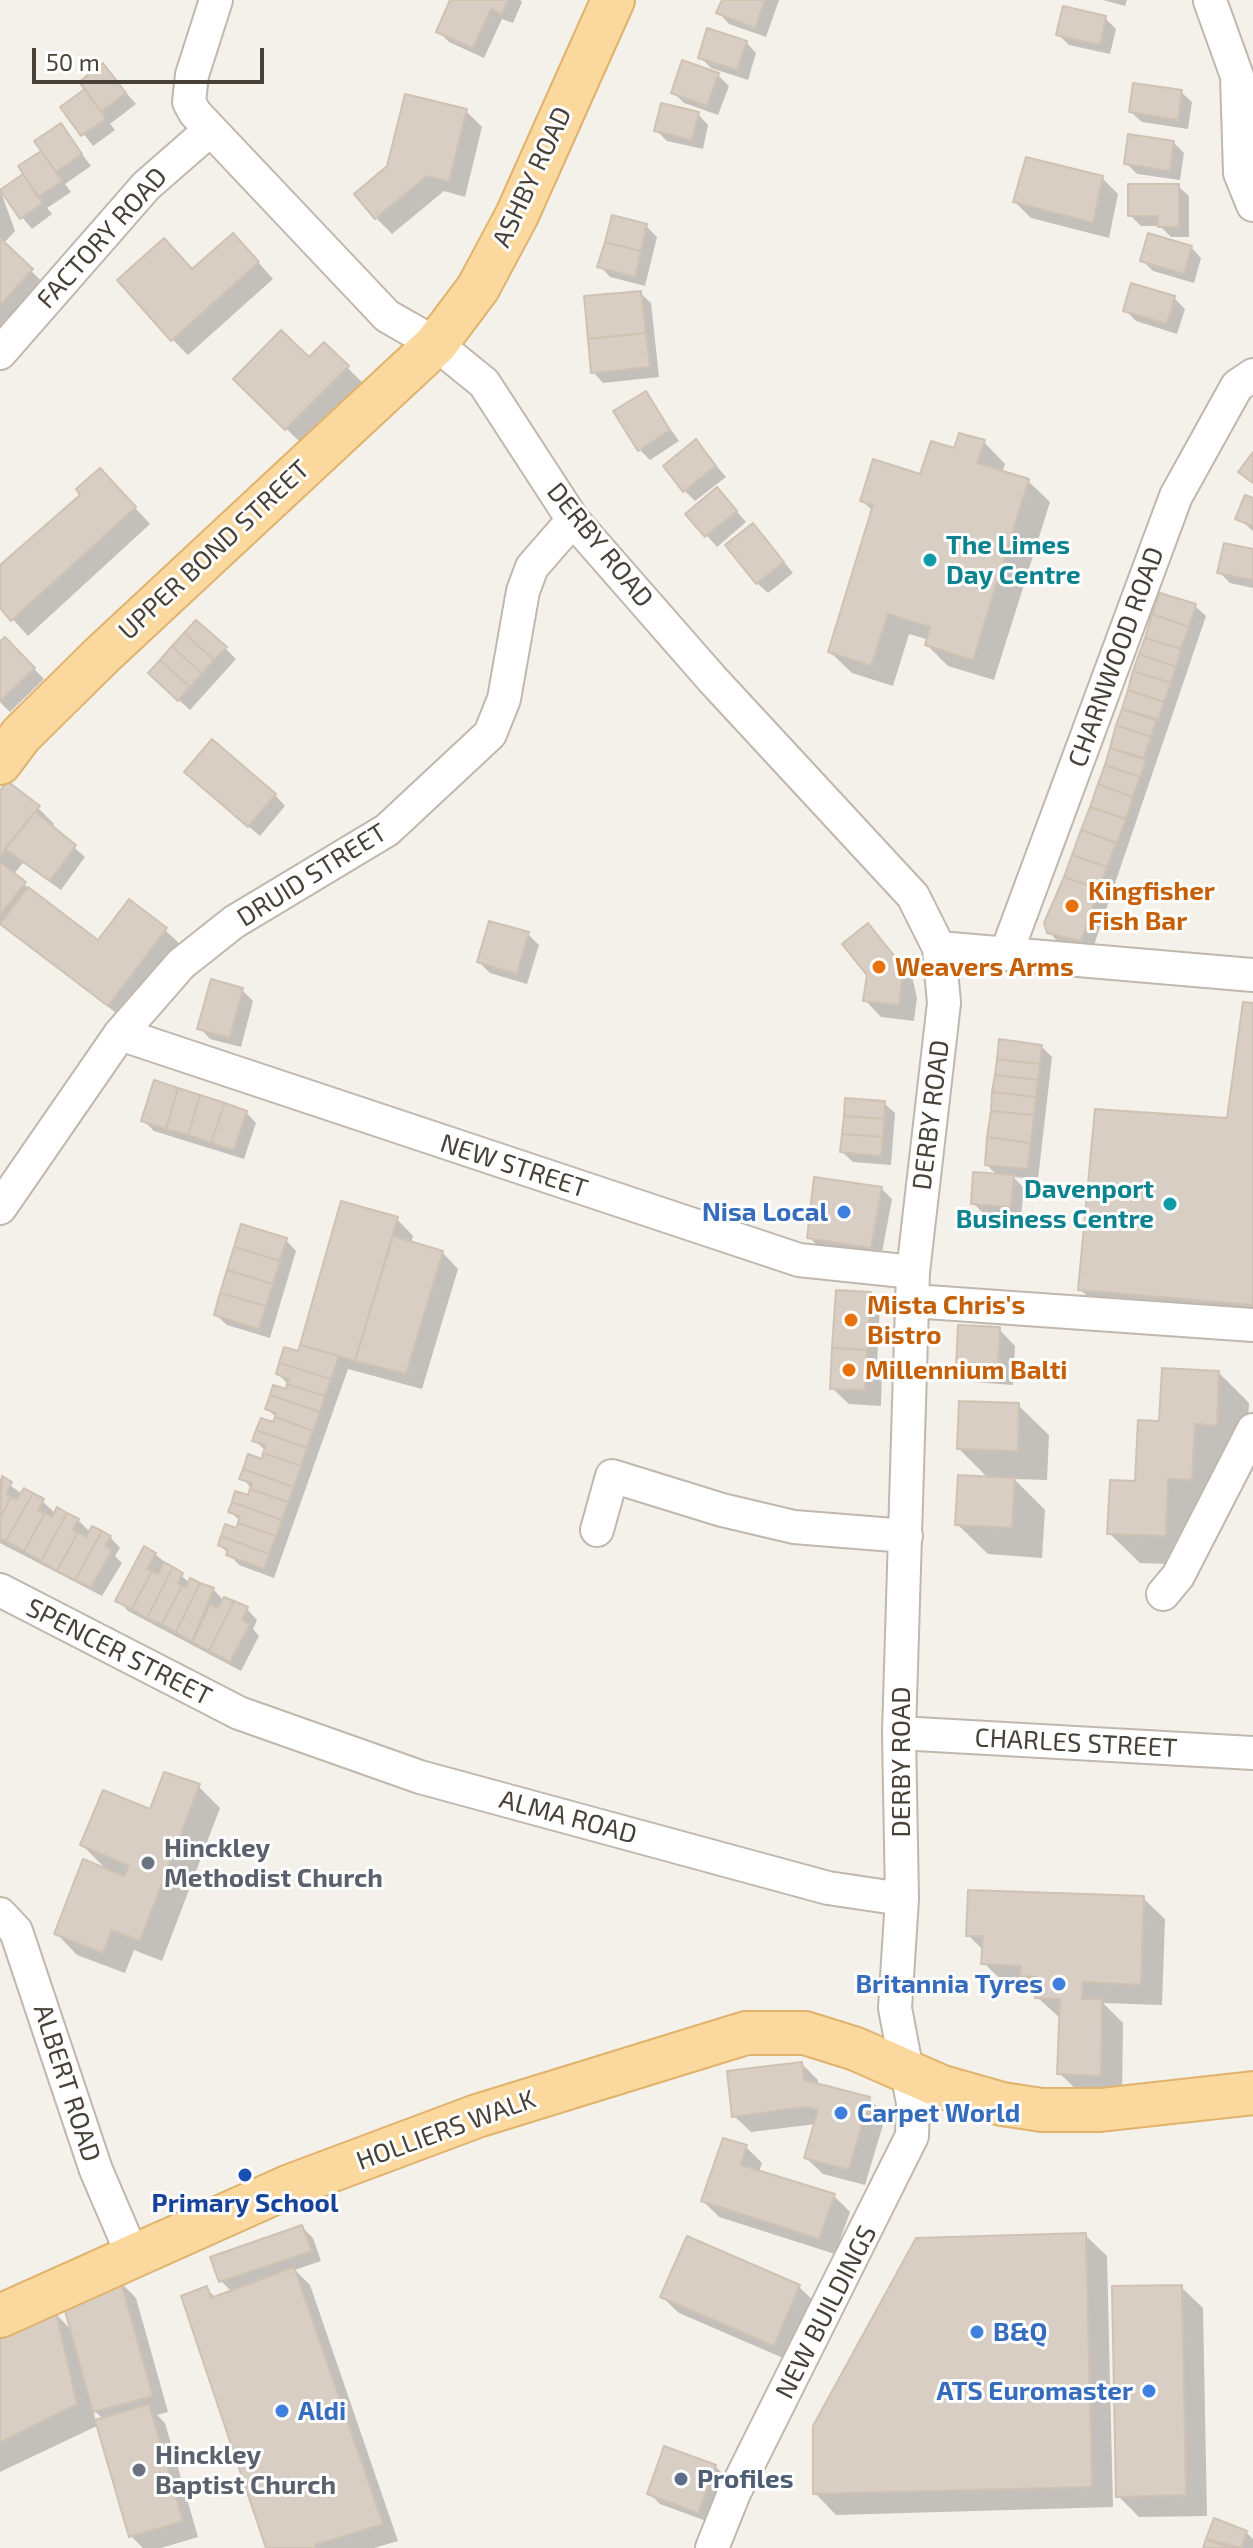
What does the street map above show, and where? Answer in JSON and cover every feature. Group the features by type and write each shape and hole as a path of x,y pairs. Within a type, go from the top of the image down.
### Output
{"main road":[{"name":"ASHBY ROAD","path":"436,344 478,288 517,215 613,0"},
{"name":"UPPER BOND STREET","path":"0,763 21,735 102,655 436,344"},
{"name":"HOLLIERS WALK","path":"0,2316 132,2254 290,2186 477,2116 724,2037 766,2030 805,2033 965,2094 1042,2110 1100,2110 1253,2093"}],"street":[{"name":"DERBY ROAD","path":"216,0 189,91 195,113 387,316 436,344 484,383 573,520 713,680 913,896 939,948 944,1003 913,1286 899,1733 902,1899 895,2008 906,2071"},
{"path":"1210,1 1237,76 1240,173 1253,205"},
{"name":"FACTORY ROAD","path":"0,353 146,186 210,130"},
{"name":"CHARNWOOD ROAD","path":"1006,954 1176,496 1237,386 1253,375"},
{"name":"DRUID STREET","path":"0,1208 120,1034 204,943 387,830 490,734 504,699 523,591 532,567 573,520"},
{"path":"939,948 1253,975"},
{"name":"NEW STREET","path":"120,1034 799,1260 913,1286 1253,1325"},
{"path":"1163,1594 1178,1576 1253,1430"},
{"path":"597,1530 612,1476 722,1510 794,1527 906,1536"},
{"name":"SPENCER STREET","path":"0,1590 239,1713"},
{"name":"ALMA ROAD","path":"239,1713 420,1777 828,1888 902,1899"},
{"name":"CHARLES STREET","path":"899,1733 1253,1753"},
{"name":"ALBERT ROAD","path":"0,1914 16,1931 96,2170 132,2254"},
{"name":"NEW BUILDINGS","path":"712,2548 734,2493 905,2157 912,2136 913,2103 906,2071"}],"building":[{"path":"450,0 508,0 502,14 491,9 473,48 436,32"},
{"path":"722,0 765,0 755,28 716,13"},
{"path":"1063,6 1106,16 1100,45 1056,35"},
{"path":"707,28 747,41 737,70 698,58"},
{"path":"682,60 719,73 707,106 671,93"},
{"path":"103,63 126,93 101,112 79,82"},
{"path":"1133,83 1182,90 1178,120 1129,112"},
{"path":"85,89 106,119 81,136 60,107"},
{"path":"405,94 467,109 449,182 427,176 375,219 354,194 387,166"},
{"path":"661,103 699,112 692,140 654,131"},
{"path":"61,123 82,154 56,172 34,141"},
{"path":"1128,134 1174,141 1170,171 1124,164"},
{"path":"41,151 62,181 38,197 18,166"},
{"path":"1026,157 1103,176 1093,223 1013,202"},
{"path":"23,174 43,203 20,219 0,190"},
{"path":"1128,184 1179,184 1179,227 1158,227 1158,216 1128,216"},
{"path":"612,215 647,224 641,251 605,242"},
{"path":"233,233 259,262 171,341 117,280 164,238 192,269"},
{"path":"1148,233 1192,246 1184,274 1140,261"},
{"path":"0,238 33,269 0,305"},
{"path":"605,242 641,251 635,277 597,267"},
{"path":"1131,283 1175,296 1167,324 1123,311"},
{"path":"641,291 646,333 588,339 584,296"},
{"path":"281,330 309,357 324,342 349,366 285,430 233,379"},
{"path":"646,333 650,367 591,373 588,339"},
{"path":"646,391 670,430 638,451 613,411"},
{"name":"The Limes Day Centre","path":"959,433 985,440 977,463 1029,479 973,660 925,645 930,627 888,614 871,666 828,652 873,505 860,501 873,459 920,474 931,441 954,448"},
{"path":"696,439 716,466 683,492 663,466"},
{"path":"1253,452 1253,483 1238,472"},
{"path":"100,468 136,507 11,621 0,608 0,565 80,495 76,489"},
{"path":"717,487 737,511 705,537 685,514"},
{"path":"1245,495 1253,498 1253,526 1235,519"},
{"path":"753,523 784,562 756,584 725,545"},
{"path":"1224,543 1253,549 1253,580 1217,573"},
{"path":"1160,593 1196,604 1189,627 1152,614"},
{"path":"1152,614 1189,627 1181,649 1145,638"},
{"path":"196,620 227,647 214,660 184,633"},
{"path":"184,633 214,660 202,674 172,646"},
{"path":"5,637 35,668 0,701 0,641"},
{"path":"1145,638 1181,649 1176,667 1139,654"},
{"path":"172,646 202,674 190,687 160,660"},
{"path":"1139,654 1176,667 1171,683 1133,671"},
{"path":"160,660 190,687 178,701 148,673"},
{"path":"1133,671 1171,683 1164,702 1128,690"},
{"path":"1128,690 1164,702 1158,721 1122,709"},
{"path":"1122,709 1157,719 1151,737 1116,725"},
{"path":"1116,725 1151,737 1144,758 1110,748"},
{"path":"212,739 276,794 248,827 184,772"},
{"path":"1110,748 1146,760 1140,777 1105,765"},
{"path":"1105,765 1140,777 1133,797 1098,784"},
{"path":"7,781 40,806 0,856 0,791"},
{"path":"1098,784 1133,797 1126,819 1090,807"},
{"path":"1090,807 1126,819 1117,843 1081,830"},
{"path":"35,812 76,845 50,881 5,849"},
{"path":"1081,830 1116,843 1107,867 1072,855"},
{"path":"1072,855 1107,867 1099,889 1064,877"},
{"path":"0,862 26,882 0,915"},
{"name":"Kingfisher Fish Bar","path":"1064,877 1099,889 1081,941 1047,933 1044,923"},
{"path":"28,887 98,940 129,899 167,928 108,1006 0,924"},
{"path":"489,921 529,932 517,974 477,962"},
{"name":"Weavers Arms","path":"868,923 896,958 902,980 899,1005 863,1001 867,975 842,944"},
{"path":"211,979 243,988 230,1038 197,1029"},
{"name":"Davenport Business Centre","path":"1243,1002 1253,1003 1253,1305 1078,1290 1095,1109 1227,1118"},
{"path":"999,1039 1042,1045 1040,1064 997,1059"},
{"path":"997,1059 1040,1064 1038,1080 995,1075"},
{"path":"995,1075 1038,1080 1036,1097 992,1092"},
{"path":"154,1080 178,1088 166,1129 141,1121"},
{"path":"178,1088 200,1095 188,1135 166,1129"},
{"path":"992,1092 1036,1097 1034,1115 991,1111"},
{"path":"200,1095 225,1103 211,1143 188,1135"},
{"path":"845,1098 885,1101 884,1119 844,1116"},
{"path":"225,1103 247,1111 234,1150 211,1143"},
{"path":"991,1111 1034,1115 1031,1143 987,1137"},
{"path":"844,1116 884,1119 883,1137 842,1134"},
{"path":"842,1134 883,1137 881,1156 840,1152"},
{"path":"987,1137 1031,1143 1027,1169 985,1165"},
{"path":"973,1172 1014,1175 1011,1207 971,1204"},
{"name":"Nisa Local","path":"814,1177 882,1187 871,1248 807,1238"},
{"path":"341,1201 398,1217 355,1361 300,1345"},
{"path":"241,1224 287,1238 280,1261 234,1247"},
{"path":"393,1236 443,1251 406,1374 355,1361"},
{"path":"234,1247 280,1261 273,1284 227,1270"},
{"path":"227,1270 273,1284 266,1306 220,1293"},
{"name":"Mista Chris's Bistro","path":"836,1290 871,1292 867,1350 832,1348"},
{"path":"220,1293 266,1306 259,1329 214,1315"},
{"path":"958,1325 1000,1327 998,1369 956,1367"},
{"path":"300,1345 339,1356 331,1379 279,1363 284,1347 298,1351"},
{"name":"Millennium Balti","path":"832,1348 867,1350 865,1390 830,1389"},
{"path":"279,1363 331,1379 325,1396 287,1384 289,1379 276,1374"},
{"path":"1162,1368 1219,1371 1217,1426 1195,1424 1192,1480 1168,1479 1166,1536 1107,1534 1110,1480 1135,1481 1138,1420 1159,1421"},
{"path":"287,1384 325,1396 320,1412 270,1395 273,1385 286,1389"},
{"path":"270,1395 320,1412 313,1431 275,1417 276,1413 265,1409"},
{"path":"959,1401 1019,1403 1018,1451 957,1449"},
{"path":"275,1417 313,1431 307,1448 256,1430 261,1418 273,1422"},
{"path":"256,1430 307,1448 301,1466 263,1453 266,1445 252,1441"},
{"path":"263,1453 301,1466 294,1487 243,1469 248,1454 262,1459"},
{"path":"243,1469 294,1487 288,1502 250,1489 252,1483 239,1479"},
{"path":"958,1475 1015,1478 1012,1528 955,1525"},
{"path":"2,1476 12,1482 6,1494 11,1497 0,1518"},
{"path":"24,1488 33,1493 6,1541 0,1538 0,1518 11,1497 17,1499"},
{"path":"250,1489 288,1502 282,1520 232,1502 235,1491 248,1495"},
{"path":"33,1493 44,1499 38,1510 45,1513 24,1551 6,1541"},
{"path":"232,1502 282,1520 276,1536 238,1523 240,1516 228,1512"},
{"path":"57,1507 67,1513 41,1561 24,1551 45,1513 52,1517"},
{"path":"67,1513 79,1519 73,1529 78,1532 57,1571 41,1561"},
{"path":"238,1523 276,1536 269,1554 221,1536 225,1524 236,1528"},
{"path":"92,1526 102,1531 75,1580 57,1571 78,1532 86,1537"},
{"path":"102,1531 111,1536 105,1546 112,1551 91,1587 75,1580"},
{"path":"221,1536 269,1554 264,1569 226,1555 228,1550 218,1545"},
{"path":"144,1546 156,1553 147,1569 152,1571 132,1609 115,1601"},
{"path":"164,1562 173,1567 147,1618 132,1609 152,1571 158,1574"},
{"path":"173,1567 183,1573 178,1583 182,1586 162,1624 147,1618"},
{"path":"190,1578 200,1583 176,1632 162,1624 182,1586 186,1587"},
{"path":"200,1583 214,1588 192,1642 176,1632"},
{"path":"224,1597 234,1601 209,1651 192,1642 210,1605 218,1608"},
{"path":"234,1601 248,1607 242,1620 250,1624 230,1662 209,1651"},
{"name":"Hinckley Methodist Church","path":"164,1772 200,1784 140,1941 112,1930 103,1953 54,1934 83,1859 124,1876 129,1866 80,1845 103,1790 150,1809"},
{"name":"Britannia Tyres","path":"968,1890 1144,1896 1141,1985 1083,1982 1082,1999 1102,1999 1101,2076 1057,2074 1060,1999 1035,1998 1036,1977 1020,1976 1021,1966 981,1964 983,1936 966,1936"},
{"name":"Carpet World","path":"802,2062 804,2080 870,2097 849,2170 804,2158 818,2110 805,2107 732,2117 727,2071"},
{"name":"Carpet World","path":"723,2138 747,2145 741,2165 835,2194 819,2239 701,2201"},
{"path":"302,2225 312,2251 219,2282 210,2257"},
{"name":"B&Q","path":"1086,2233 1092,2487 813,2494 813,2426 916,2238"},
{"path":"687,2236 800,2285 774,2346 660,2297"},
{"name":"Aldi","path":"294,2267 383,2524 315,2545 316,2548 266,2548 181,2296 207,2286 211,2298"},
{"path":"120,2279 153,2396 93,2412 64,2307"},
{"name":"ATS Euromaster","path":"1182,2285 1186,2495 1116,2497 1112,2286"},
{"path":"56,2312 77,2404 0,2442 0,2337"},
{"name":"Hinckley Baptist Church","path":"149,2404 183,2521 129,2537 95,2420"},
{"name":"Profiles","path":"664,2446 716,2465 698,2513 647,2494"},
{"path":"1214,2518 1247,2531 1241,2548 1206,2539"},
{"path":"1206,2539 1229,2548 1203,2548"}],"place":[{"name":"The Limes Day Centre","path":"930,560"},
{"name":"Kingfisher Fish Bar","path":"1072,906"},
{"name":"Weavers Arms","path":"879,967"},
{"name":"Davenport Business Centre","path":"1170,1204"},
{"name":"Nisa Local","path":"844,1212"},
{"name":"Mista Chris's Bistro","path":"851,1320"},
{"name":"Millennium Balti","path":"849,1370"},
{"name":"Hinckley Methodist Church","path":"148,1863"},
{"name":"Britannia Tyres","path":"1059,1984"},
{"name":"Carpet World","path":"841,2113"},
{"name":"Primary School","path":"245,2175"},
{"name":"B&Q","path":"977,2332"},
{"name":"ATS Euromaster","path":"1149,2391"},
{"name":"Aldi","path":"282,2411"},
{"name":"Hinckley Baptist Church","path":"139,2470"},
{"name":"Profiles","path":"681,2479"}]}
